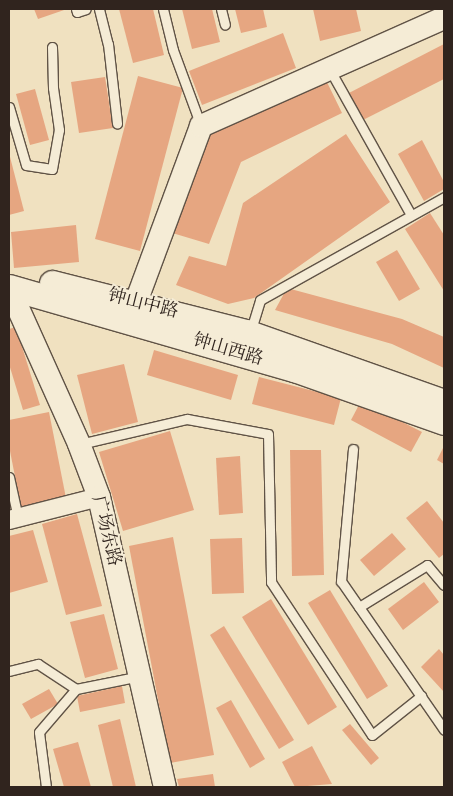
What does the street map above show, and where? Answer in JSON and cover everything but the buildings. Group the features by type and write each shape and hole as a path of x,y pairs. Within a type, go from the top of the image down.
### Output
{"main road":[{"name":"钟山中路","path":"9,273 136,302 247,344 444,402"},
{"name":"钟山西路","path":"9,287 247,344 294,368 444,422"}],"street":[{"path":"136,302 201,126 444,18"},
{"name":"广场东路","path":"9,287 79,444 99,497 166,787"},
{"path":"13,519 99,497"}],"lane":[{"path":"76,9 77,12 86,9"},
{"path":"100,9 108,44 117,123"},
{"path":"162,9 173,50 201,126"},
{"path":"221,9 225,25"},
{"path":"9,107 26,165 52,169 58,130 52,47"},
{"path":"329,69 411,215"},
{"path":"247,344 260,300 444,197"},
{"path":"79,444 187,419 268,434 271,582 372,735 421,696"},
{"path":"352,449 341,581 444,730"},
{"path":"9,477 13,519"},
{"path":"359,606 427,565 444,585"},
{"path":"9,672 38,664 76,689"},
{"path":"46,787 39,732 76,689 140,676"}]}
